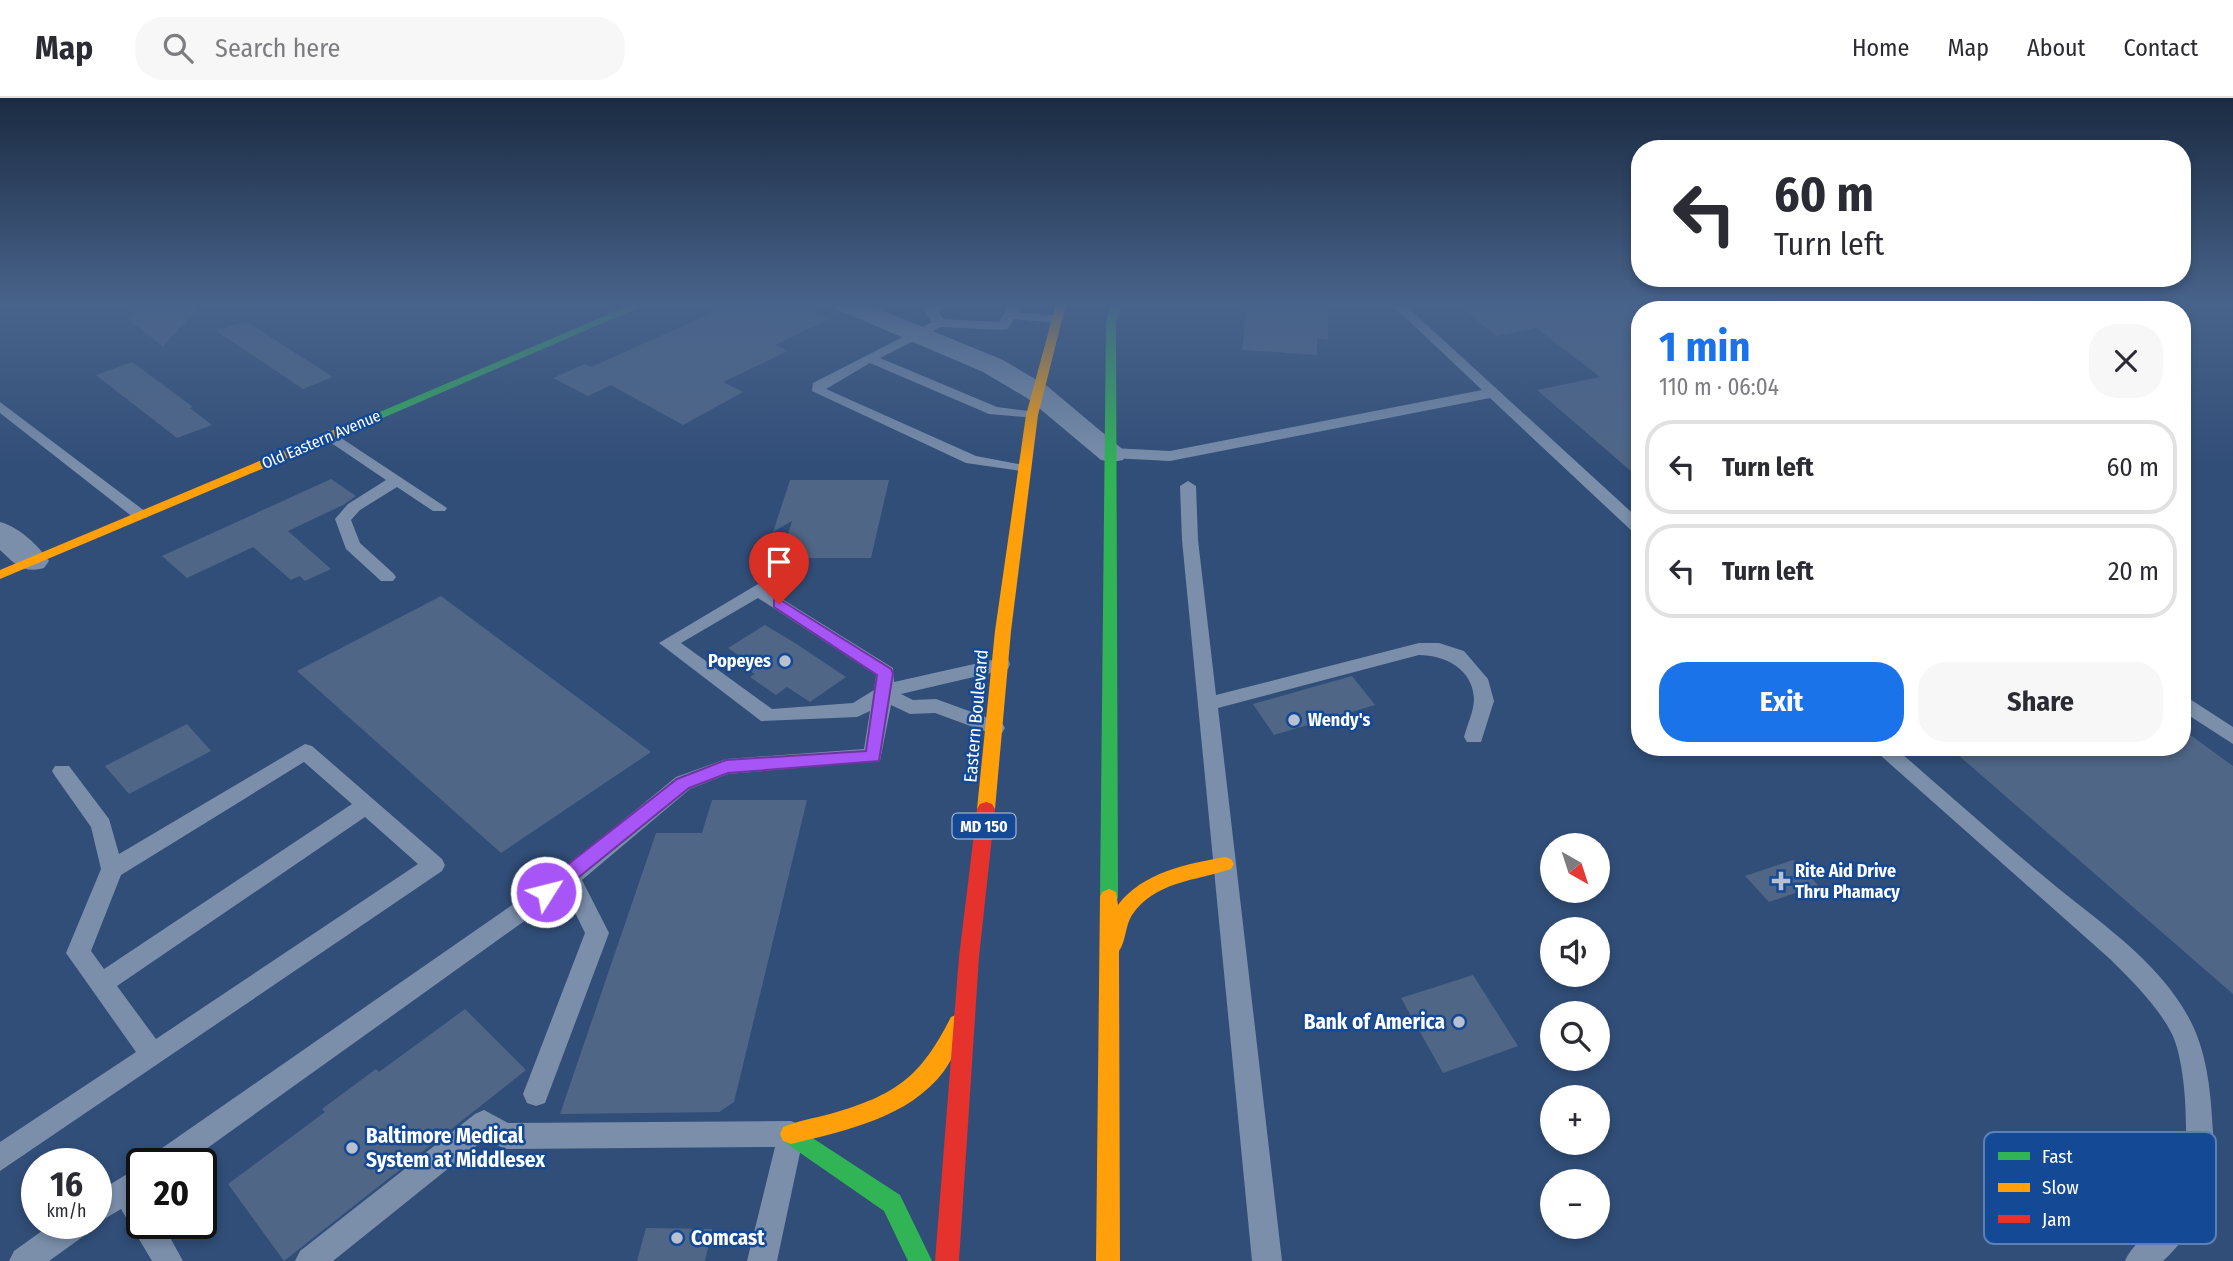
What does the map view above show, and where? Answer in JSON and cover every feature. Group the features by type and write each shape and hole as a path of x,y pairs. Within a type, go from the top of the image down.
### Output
{"main road":[{"name":"Old Eastern Avenue","path":"0,575 512,358"},
{"name":"Eastern Boulevard","path":"947,1261 965,1011 996,728 1000,664 1023,469 1046,358"},
{"path":"1108,1261 1111,358"},
{"path":"1109,957 1123,913 1150,887 1190,871 1225,864"},
{"path":"791,1134 851,1118 904,1096 934,1069 965,1011"},
{"path":"791,1134 892,1203 920,1261"}],"street":[{"path":"980,358 993,366 1035,404 1112,453"},
{"path":"0,533 32,561"}],"lane":[{"path":"869,358 818,386 819,391 972,460 1023,469"},
{"path":"870,358 994,411 1035,404"},
{"path":"1454,358 1631,521"},
{"path":"1112,453 1170,456 1491,393"},
{"path":"0,405 140,515"},
{"path":"329,435 439,508"},
{"path":"387,577 352,545 344,519 354,507 397,480"},
{"path":"1188,486 1190,540 1267,1261"},
{"path":"185,1148 569,877 683,783 726,766 873,757 883,693 886,673 758,590 668,643 768,716 857,710 883,693 913,681 945,678 1000,664"},
{"path":"1208,704 1419,649 1439,649 1457,655 1481,684 1484,701 1474,737"},
{"path":"883,693 910,707 936,706 996,728"},
{"path":"2191,707 2233,737"},
{"path":"0,1158 434,865 305,751 112,869"},
{"path":"1891,756 2142,977 2182,1029 2191,1053 2199,1132"},
{"path":"62,771 101,825 112,869 78,953 153,1055"},
{"path":"101,984 367,805"},
{"path":"536,1094 597,933 569,877"},
{"path":"310,1261 484,1123 505,1136 791,1134 762,1261"},
{"path":"24,1261 55,1239"},
{"path":"155,1239 168,1261"},
{"path":"2140,1261 2159,1244"}],"building":[{"path":"257,358 304,358 333,377 303,389"},
{"path":"611,358 773,358 723,382 743,392 683,425 611,385 588,396 553,378 585,364 591,367"},
{"path":"1576,358 1631,358 1631,471 1537,390 1600,377"},
{"path":"132,362 193,407 190,408 212,425 177,438 96,375"},
{"path":"331,479 356,496 288,531 331,569 305,581 300,576 291,580 253,547 187,578 162,556"},
{"path":"790,480 889,480 871,558 781,558 792,521 773,532"},
{"path":"441,596 651,752 501,853 297,671"},
{"name":"Popeyes","path":"765,625 846,677 810,702 787,687 776,695 750,677 755,674 750,671 756,667 728,648"},
{"name":"Wendy's","path":"1352,676 1375,705 1274,735 1253,704"},
{"path":"187,724 211,751 129,794 105,766"},
{"path":"2191,736 2233,766 2233,994 1959,756 2191,756"},
{"path":"712,800 807,800 734,1102 719,1112 560,1114 656,833 702,833"},
{"name":"Rite Aid Drive Thru Phamacy","path":"1793,860 1818,885 1769,902 1745,876"},
{"name":"Bank of America","path":"1473,975 1518,1046 1443,1073 1401,998"},
{"name":"Baltimore Medical System at Middlesex","path":"465,1009 526,1070 284,1261 228,1184 325,1112 322,1109 376,1069 379,1072"},
{"path":"646,1228 712,1229 705,1261 637,1261"}],"traffic: fast":[{"path":"374,417 513,358"},
{"path":"1109,897 1111,358"},
{"path":"791,1134 892,1203 920,1261"}],"traffic: slow":[{"path":"986,809 1003,631 1032,415 1047,358"},
{"path":"0,575 374,417"},
{"path":"1113,945 1123,913 1142,892 1168,878 1225,864"},
{"path":"1108,1261 1109,897"},
{"path":"791,1134 850,1118 906,1093 935,1066 958,1023"}],"traffic: jam":[{"path":"947,1261 969,957 986,809"}],"place":[{"name":"Popeyes","path":"785,661"},
{"name":"Wendy's","path":"1294,720"},
{"name":"Rite Aid Drive Thru Phamacy","path":"1781,881"},
{"name":"Bank of America","path":"1459,1022"},
{"name":"Baltimore Medical System at Middlesex","path":"352,1148"},
{"name":"Comcast","path":"677,1238"}],"route":[{"path":"546,892 569,877 683,783 726,766 873,757 886,673 779,604"}]}
